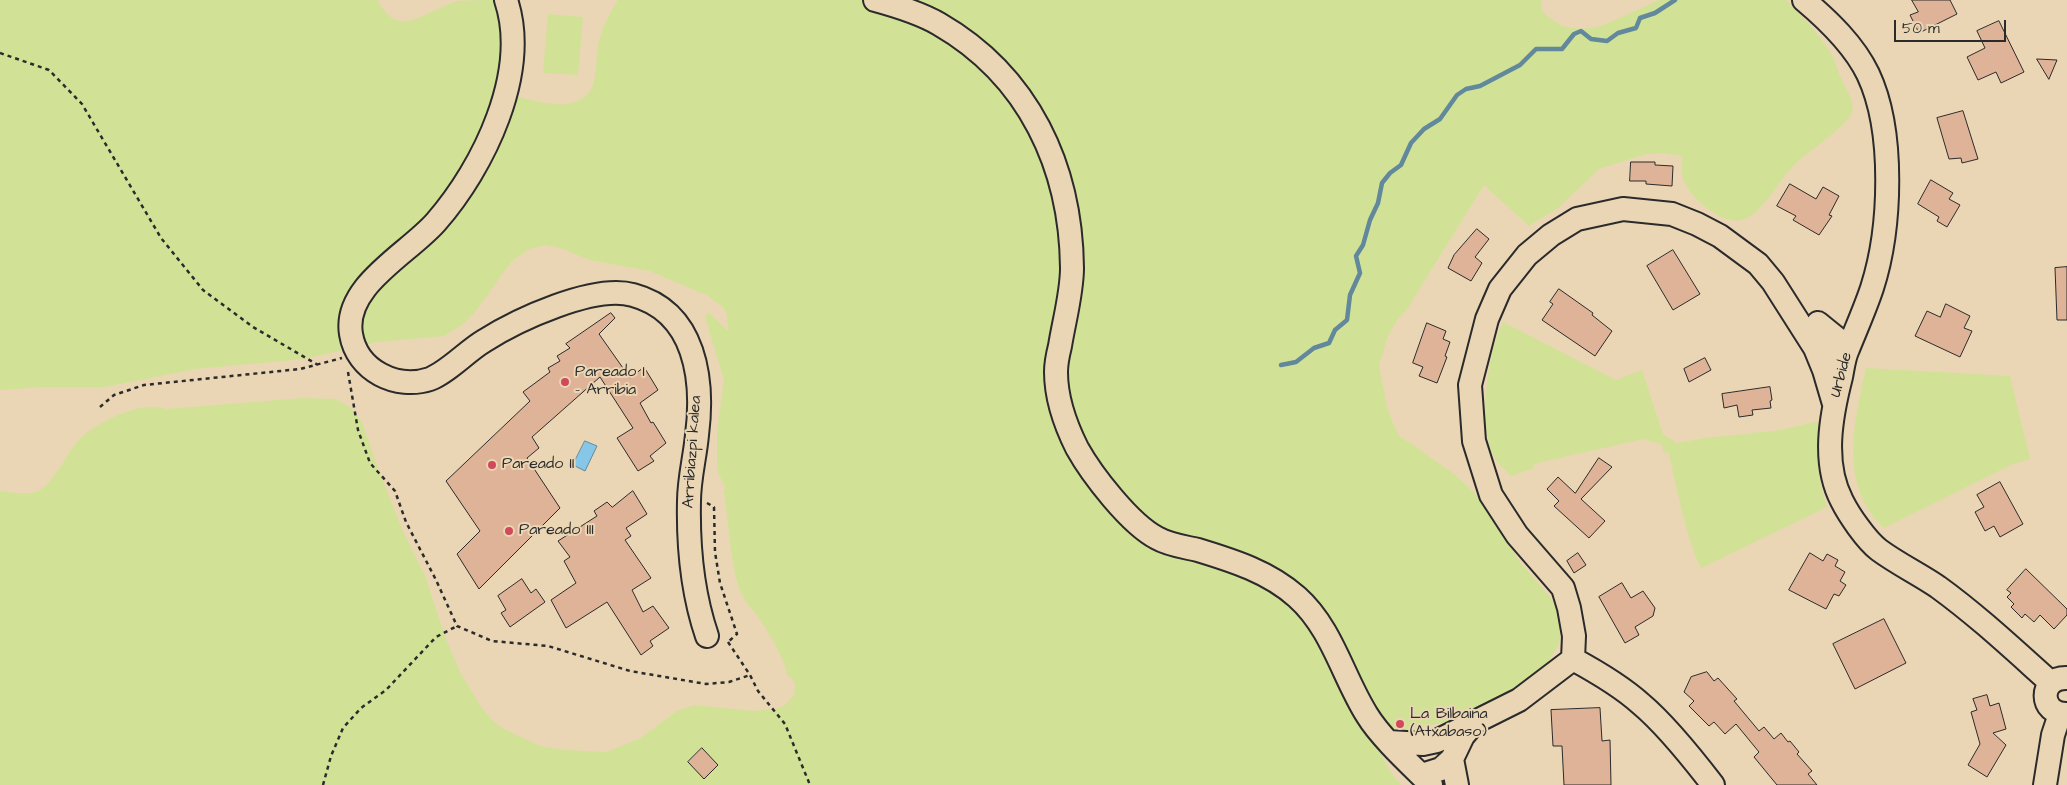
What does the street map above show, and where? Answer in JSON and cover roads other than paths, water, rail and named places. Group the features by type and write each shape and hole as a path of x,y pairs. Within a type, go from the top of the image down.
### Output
{"street":[{"name":"Arribiazpi kalea","path":"506,0 512,35 510,73 492,131 455,198 436,223 359,294 351,313 351,355 388,380 419,382 435,377 484,340 516,323 562,304 612,292 631,294 647,300 663,310 680,327 692,350 698,379 698,425 689,496 688,541 699,613 707,636"},
{"path":"875,0 907,10 940,24 974,49 1004,77 1034,117 1050,148 1068,217 1072,270 1056,371 1060,404 1077,448 1109,493 1141,526 1158,539 1231,560 1255,570 1297,598 1317,619 1367,717 1426,780"},
{"name":"Urbide","path":"1804,0 1824,16 1845,38 1868,74 1878,103 1887,165 1886,212 1880,258 1872,287 1848,349 1834,404 1830,456 1841,500 1857,524 1877,548 1944,592 2059,680"},
{"path":"1573,660 1574,636 1570,608 1563,588 1517,535 1491,494 1474,441 1470,385 1487,319 1500,289 1526,255 1551,234 1577,219 1623,209 1672,214 1697,224 1720,236 1758,264 1773,282 1796,316 1814,348 1824,370 1834,404"},
{"path":"1796,316 1818,323 1836,322 1863,311"},
{"path":"1818,323 1848,349"},
{"path":"1814,348 1831,353 1848,349"},
{"path":"1389,742 1423,744 1437,741 1534,690 1573,660"},
{"path":"1573,660 1622,689 1642,704 1694,761 1713,785"},
{"path":"2045,785 2053,735 2063,714 2050,708 2046,692 2059,680"},
{"path":"1426,780 1452,759 1463,736 1474,722"},
{"path":"1426,780 1427,755 1437,741"},
{"path":"1452,759 1456,785"}],"water":[{"path":"585,441 597,446 585,471 573,465"}],"waterway":[{"path":"1281,365 1296,362 1314,348 1329,343 1335,330 1347,320 1350,295 1360,273 1356,256 1363,245 1370,220 1378,203 1382,183 1390,173 1401,165 1411,143 1424,129 1440,119 1457,95 1466,89 1480,86 1520,65 1536,49 1562,49 1574,34 1581,31 1591,39 1607,41 1618,33 1636,28 1640,18 1655,13 1675,0"}],"place":[{"name":"Pareado I - Arribia","path":"565,382"},
{"name":"Pareado II","path":"492,465"},
{"name":"Pareado III","path":"509,531"},
{"name":"La Bilbaina (Atxabaso)","path":"1400,724"}]}
